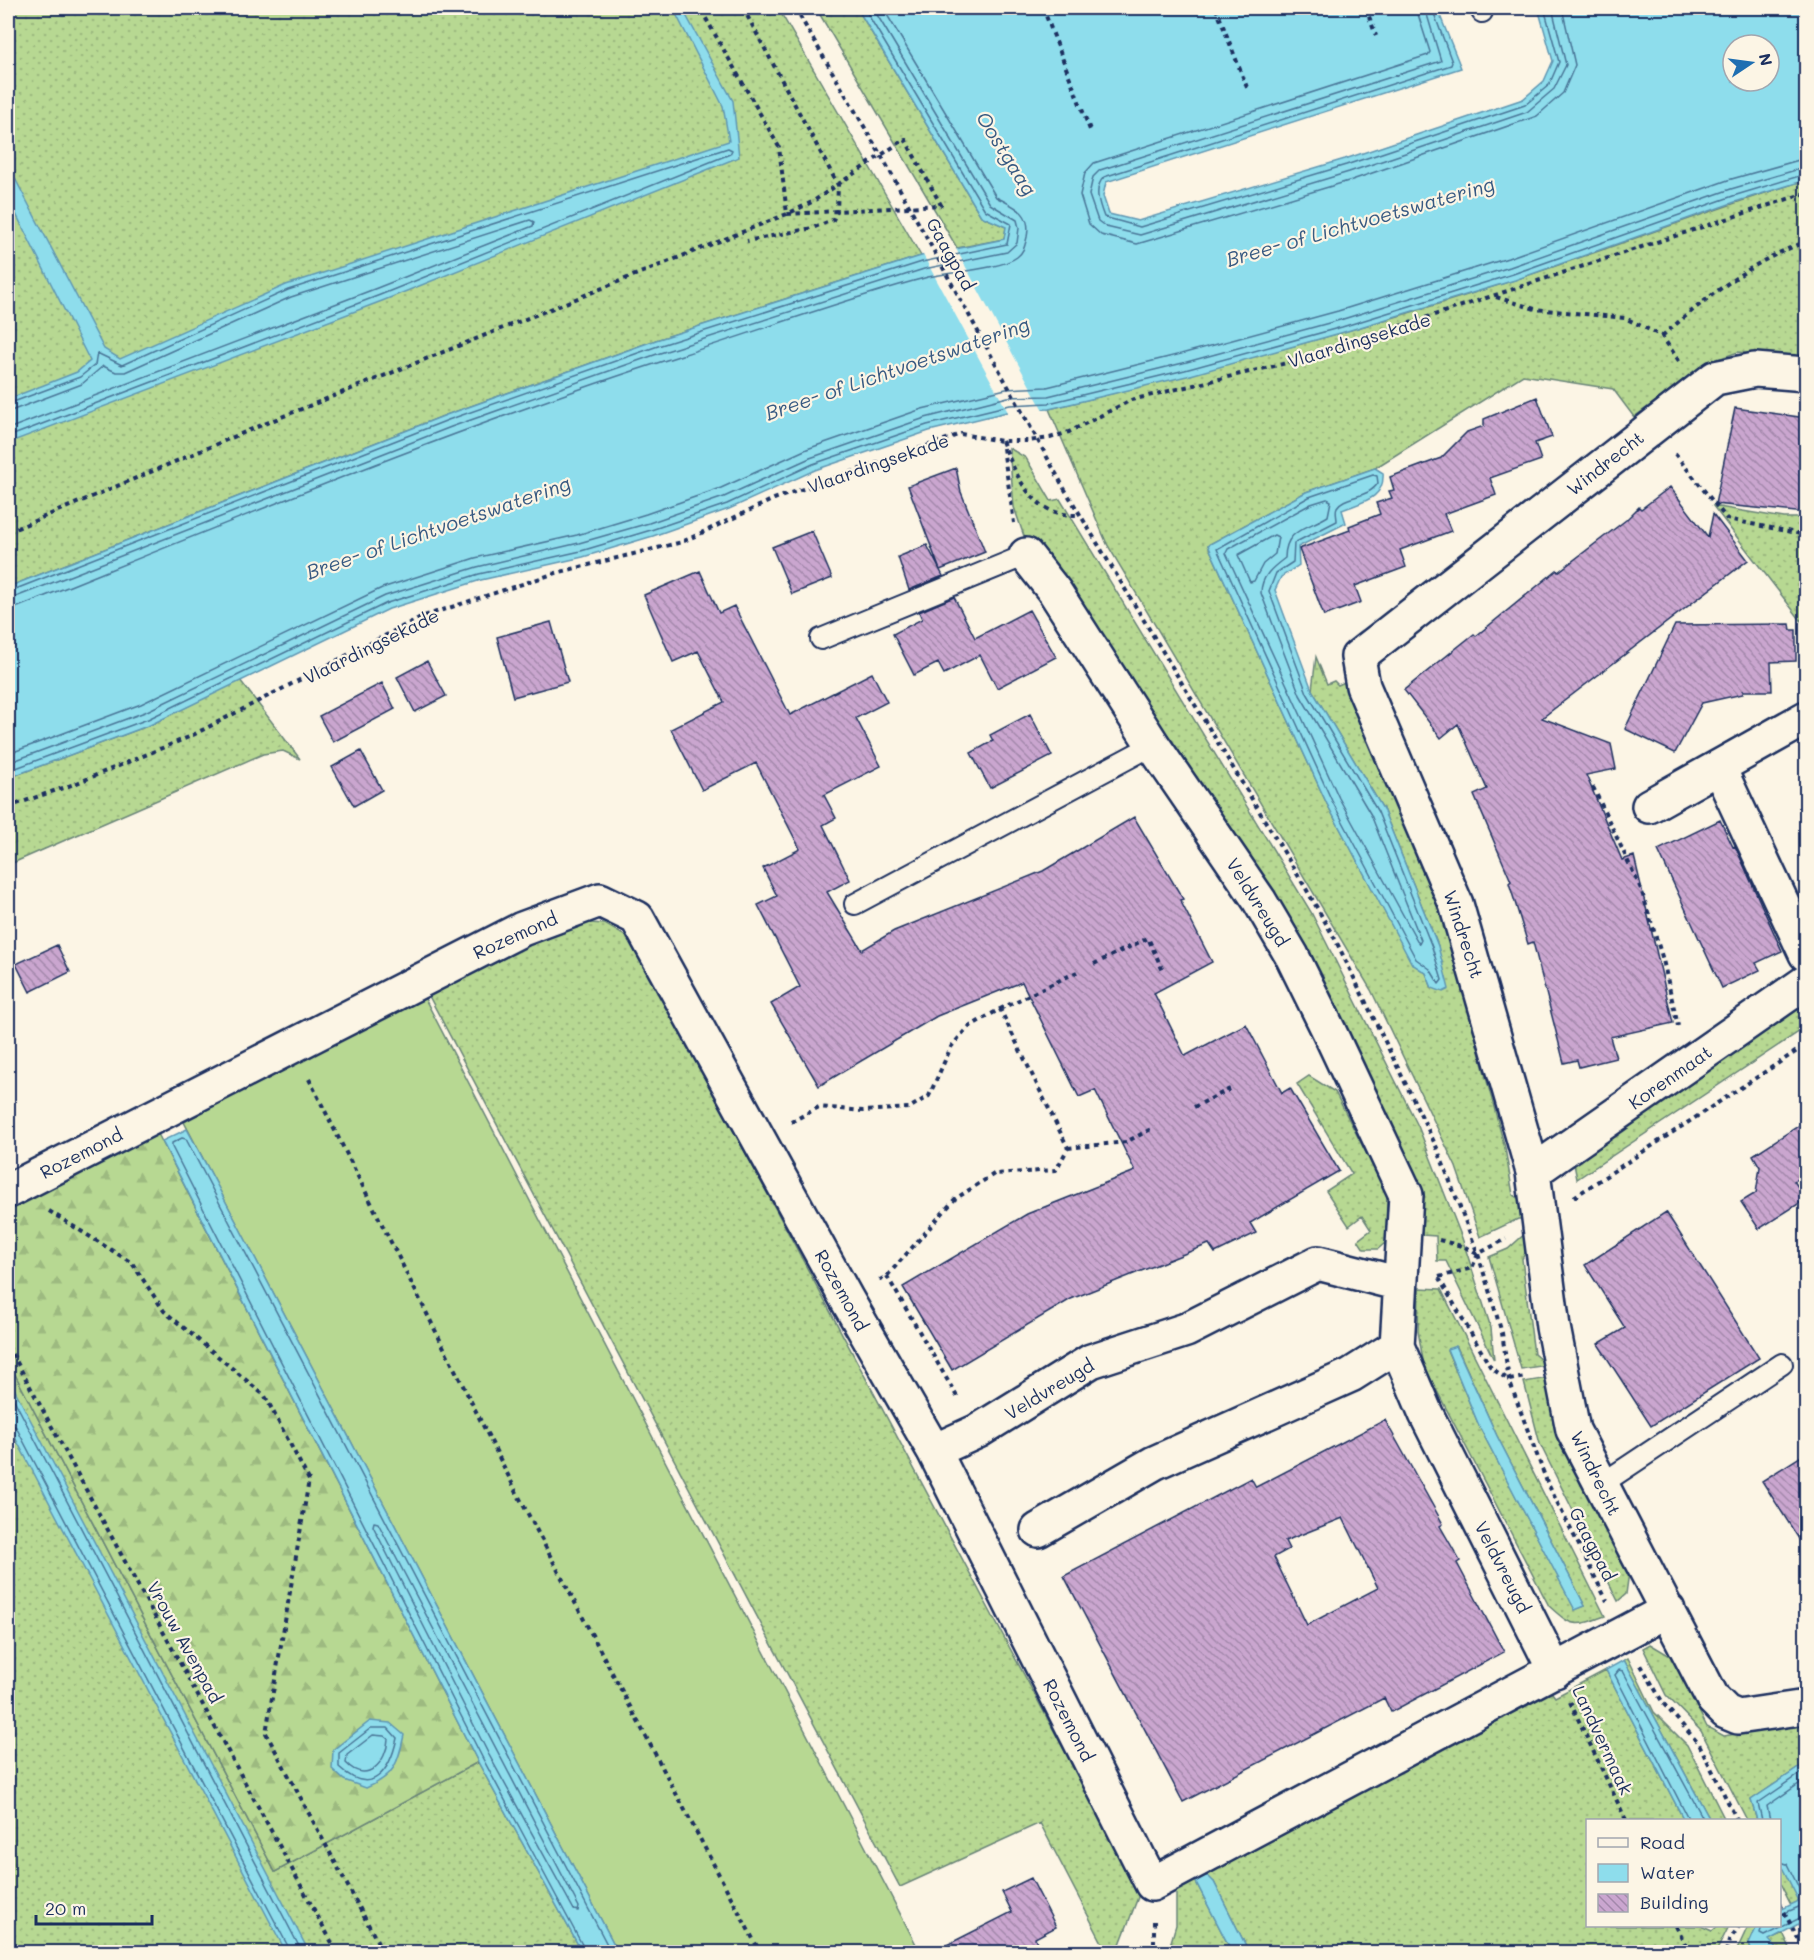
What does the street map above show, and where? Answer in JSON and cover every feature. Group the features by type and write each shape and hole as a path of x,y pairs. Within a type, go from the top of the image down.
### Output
{"street":[{"name":"Windrecht","path":"1806,374 1755,370 1715,378 1358,657 1363,686 1456,904 1533,1173 1553,1328 1570,1419 1600,1485 1713,1699 1726,1712 1738,1717 1806,1707"},
{"name":"Veldvreugd","path":"1026,555 1055,592 1154,745 1259,900 1292,956 1406,1195 1397,1346 1426,1414 1555,1671"},
{"path":"1649,806 1806,718"},
{"path":"1719,768 1806,954"},
{"name":"Rozemond","path":"10,1190 522,929 600,900 637,918 846,1298 934,1452 1152,1884 1555,1671"},
{"name":"Korenmaat","path":"1533,1173 1806,981"},
{"name":"Veldvreugd","path":"934,1452 978,1431 1091,1361 1188,1329 1318,1263 1400,1284"},
{"path":"1038,1530 1154,1463 1351,1375 1397,1346"},
{"path":"1555,1671 1668,1610"}],"lane":[{"path":"821,639 1026,555"},
{"path":"855,904 1154,745"},
{"path":"1600,1485 1782,1364"}],"path":[{"path":"700,8 779,147 788,214"},
{"path":"743,8 838,185 837,211 833,220 812,228 747,241"},
{"name":"Gaagpad","path":"795,8 886,164 1080,515 1063,516 1048,510 1029,494 1015,473 1002,441"},
{"path":"1043,8 1090,130"},
{"path":"1216,8 1248,90"},
{"path":"1365,8 1376,36"},
{"path":"8,532 280,418 788,214 838,185 905,140 941,205 788,214"},
{"name":"Vlaardingsekade","path":"8,807 77,783 189,737 421,618 556,573 682,542 774,499 961,434 1002,441 1050,438 1069,432 1131,400 1291,362 1495,297 1806,193"},
{"path":"1662,336 1721,286 1782,250 1806,242"},
{"path":"1495,297 1534,309 1625,318 1662,336 1698,390"},
{"path":"1653,426 1727,519 1806,535"},
{"path":"1002,441 1011,514 1026,555"},
{"path":"1593,787 1641,889 1663,960 1687,1065"},
{"path":"1094,964 1148,938 1164,973"},
{"path":"758,1139 819,1107 863,1112 909,1108 930,1096 951,1047 967,1028 1000,1009 1079,971"},
{"path":"1000,1009 1068,1148"},
{"path":"292,1045 518,1495 760,1953"},
{"path":"1539,1220 1806,1045"},
{"path":"1194,1107 1230,1089"},
{"path":"1068,1148 1126,1142 1151,1129"},
{"path":"846,1298 887,1276 955,1199 994,1174 1056,1170 1068,1148"},
{"path":"10,1190 132,1263 164,1311 265,1396 309,1480 266,1733 383,1953"},
{"name":"Gaagpad","path":"1439,1277 1472,1268 1478,1254 1502,1333 1509,1380 1547,1482 1623,1634 1662,1703 1699,1744 1736,1819"},
{"path":"887,1276 978,1431"},
{"path":"1400,1284 1439,1277 1491,1368 1509,1380"},
{"name":"Vrouw Avenpad","path":"8,1346 337,1953"},
{"name":"Landvermaak","path":"1555,1671 1625,1819"},
{"path":"1781,1907 1805,1953"},
{"path":"1676,1927 1689,1953"},
{"path":"1726,1953 1729,1941 1738,1927"}],"green space":[{"path":"8,8 778,8 921,256 656,340 446,415 8,587"},
{"path":"816,8 857,8 981,216 1006,227 1004,239 957,248"},
{"path":"1806,180 1806,362 1738,352 1710,362 1634,417 1613,389 1523,375 1375,468 1306,492 1208,545 1327,804 1412,963 1426,973 1432,988 1438,946 1383,809 1312,690 1316,657 1327,684 1334,681 1338,685 1347,681 1440,896 1484,1031 1477,1044 1505,1148 1513,1195 1524,1202 1526,1219 1518,1219 1480,1237 1456,1167 1371,990 1107,544 1049,409 1225,365 1399,316 1514,280"},
{"path":"1009,448 1026,458 1051,501 1060,499 1311,912 1418,1126 1462,1238 1491,1328 1494,1360 1446,1261 1437,1261 1436,1236 1422,1235 1418,1184 1028,548 1014,507"},
{"path":"1713,506 1784,518 1806,518 1806,627"},
{"path":"240,680 300,759 283,751 263,754 8,865 8,778 150,725"},
{"path":"575,922 605,924 632,940 1140,1892 1117,1952 1107,1952 1040,1823 900,1887 429,996"},
{"path":"422,993 920,1952 618,1952 184,1122"},
{"path":"1794,1004 1803,1015 1806,1014 1806,1027 1577,1179 1574,1164"},
{"path":"1309,1076 1335,1092 1387,1194 1386,1242 1378,1249 1364,1249 1358,1240 1371,1230 1362,1216 1349,1226 1326,1191 1352,1174 1297,1084"},
{"path":"154,1126 478,1762 275,1872 8,1361 8,1208"},
{"path":"1528,1231 1530,1244 1522,1259 1534,1354 1547,1365 1521,1369 1489,1257 1508,1249"},
{"path":"1419,1288 1441,1289 1605,1616 1587,1622 1569,1622 1549,1606 1424,1366 1418,1331","holes":["1457,1347 1497,1436 1585,1606 1575,1609 1480,1428 1447,1350"]},
{"path":"8,1361 275,1872 478,1762 582,1952 8,1952"},
{"path":"1548,1378 1629,1572 1626,1594 1618,1601 1540,1444 1524,1382"},
{"path":"1650,1644 1672,1657 1707,1727 1724,1736 1806,1722 1806,1763 1751,1800 1757,1819 1746,1819 1701,1731 1666,1695 1643,1648"},
{"path":"1628,1658 1654,1712 1687,1745 1724,1819 1709,1819 1624,1660"},
{"path":"1606,1670 1683,1819 1586,1819 1586,1927 1703,1927 1712,1931 1717,1927 1728,1927 1716,1952 1659,1952 1654,1948 1624,1952 1249,1952 1214,1882 1196,1882 1232,1952 1168,1952 1176,1925 1176,1893 1184,1879 1549,1689 1555,1697"},
{"path":"1781,1865 1800,1901 1791,1905 1781,1885"},
{"path":"1748,1927 1757,1927 1749,1944 1752,1952 1736,1952"},
{"path":"1783,1933 1792,1952 1780,1952 1768,1940"}],"water":[{"path":"673,8 682,8 733,101 739,157 382,301 8,443 8,399 77,372 90,361 8,198 8,165 104,349 120,359 286,285 729,141 723,106"},
{"path":"857,8 1437,8 1461,68 1106,182 1103,196 1109,214 1138,221 1345,159 1523,99 1544,81 1553,61 1538,8 1806,8 1806,180 1735,202 1515,280 1344,332 1187,376 1049,409 1011,411 929,431 815,470 729,509 653,536 583,557 481,580 389,609 150,725 8,778 8,587 446,415 656,340 921,256 1004,239 1006,227 981,216"},
{"path":"1375,468 1383,473 1383,482 1376,494 1364,502 1342,510 1346,523 1298,547 1299,565 1281,577 1275,590 1312,690 1383,809 1438,946 1449,989 1443,992 1432,988 1426,973 1412,964 1327,804 1208,545 1306,492"},
{"path":"187,1129 618,1952 582,1952 478,1762 162,1141"},
{"path":"1456,1346 1497,1436 1585,1606 1575,1610 1480,1428 1447,1349"},
{"path":"8,1377 309,1952 286,1952 8,1424"},
{"path":"1624,1660 1709,1819 1683,1819 1606,1670"},
{"path":"370,1721 390,1723 404,1735 394,1768 383,1779 366,1788 344,1780 332,1769 333,1750"},
{"path":"1806,1763 1806,1920 1769,1940 1780,1952 1752,1952 1749,1944 1757,1927 1781,1927 1781,1910 1799,1901 1781,1865 1781,1819 1757,1819 1751,1800"},
{"path":"1201,1876 1208,1876 1214,1882 1249,1952 1232,1952 1196,1882"}],"pier":[{"path":"954,245 1044,412 1009,414 922,253"}],"building":[{"path":"1537,397 1552,437 1535,443 1541,460 1490,478 1496,495 1444,514 1451,531 1400,550 1406,567 1355,586 1361,602 1324,616 1299,549 1350,530 1349,526 1380,514 1376,503 1392,498 1389,491 1394,490 1390,477 1441,458 1467,432 1484,426 1484,419"},
{"path":"1735,408 1806,418 1806,513 1715,504"},
{"path":"956,468 961,492 985,552 940,570 908,486"},
{"path":"1670,487 1708,537 1713,514 1748,560 1542,718 1611,744 1616,769 1586,775 1622,860 1634,856 1673,1023 1610,1037 1616,1058 1579,1067 1577,1060 1564,1063 1533,942 1528,944 1509,883 1511,881 1474,795 1487,789 1458,724 1441,738 1404,690 1474,634 1476,636 1557,570 1558,572 1626,520 1639,507 1641,509"},
{"path":"812,531 832,578 792,594 772,547"},
{"path":"927,545 943,576 909,590 898,557"},
{"path":"700,571 719,613 734,606 790,715 872,673 887,702 856,718 881,766 824,795 836,818 823,825 850,880 827,892 862,950 894,931 1043,871 1134,817 1183,899 1180,900 1212,962 1154,993 1185,1056 1246,1024 1282,1093 1290,1088 1339,1171 1250,1223 1256,1233 1215,1253 1209,1244 1071,1299 952,1370 903,1287 1027,1214 1135,1171 1095,1090 1079,1097 1022,982 937,1016 819,1086 771,1004 800,987 758,905 777,896 763,868 800,849 756,763 702,790 671,729 724,702 698,651 673,662 644,595"},
{"path":"954,597 975,638 1029,610 1056,657 997,688 980,655 944,674 938,663 914,675 893,634 922,619 919,612"},
{"path":"551,622 568,682 513,697 497,637"},
{"path":"1790,624 1791,630 1796,630 1796,661 1771,662 1772,691 1743,691 1743,694 1702,703 1675,753 1625,729 1675,625"},
{"path":"427,661 446,696 415,712 397,677"},
{"path":"382,683 395,709 333,742 319,716"},
{"path":"1030,714 1052,756 990,788 971,753 993,741 990,735"},
{"path":"361,751 382,790 354,806 332,767"},
{"path":"1720,820 1733,847 1735,846 1782,951 1756,963 1760,970 1722,988 1658,850"},
{"path":"57,945 70,972 30,992 16,964"},
{"path":"1806,1121 1806,1173 1794,1181 1806,1199 1759,1229 1741,1202 1756,1193 1760,1167 1753,1155"},
{"path":"1666,1212 1759,1358 1651,1426 1598,1344 1625,1328 1585,1265"},
{"path":"1385,1420 1443,1524 1440,1526 1460,1561 1457,1563 1504,1652 1391,1712 1384,1698 1183,1802 1064,1576 1251,1478 1256,1487","holes":["1343,1518 1378,1588 1307,1625 1274,1557 1289,1549 1285,1541"]},
{"path":"1806,1453 1806,1550 1762,1481"},
{"path":"1031,1878 1056,1927 1035,1938 1042,1953 931,1953 1012,1912 1002,1892"}],"water label":[{"name":"Oostgaag","path":"1007,153"},
{"name":"Bree- of Lichtvoetswatering","path":"1360,221"},
{"name":"Bree- of Lichtvoetswatering","path":"897,368"},
{"name":"Bree- of Lichtvoetswatering","path":"438,527"}]}
